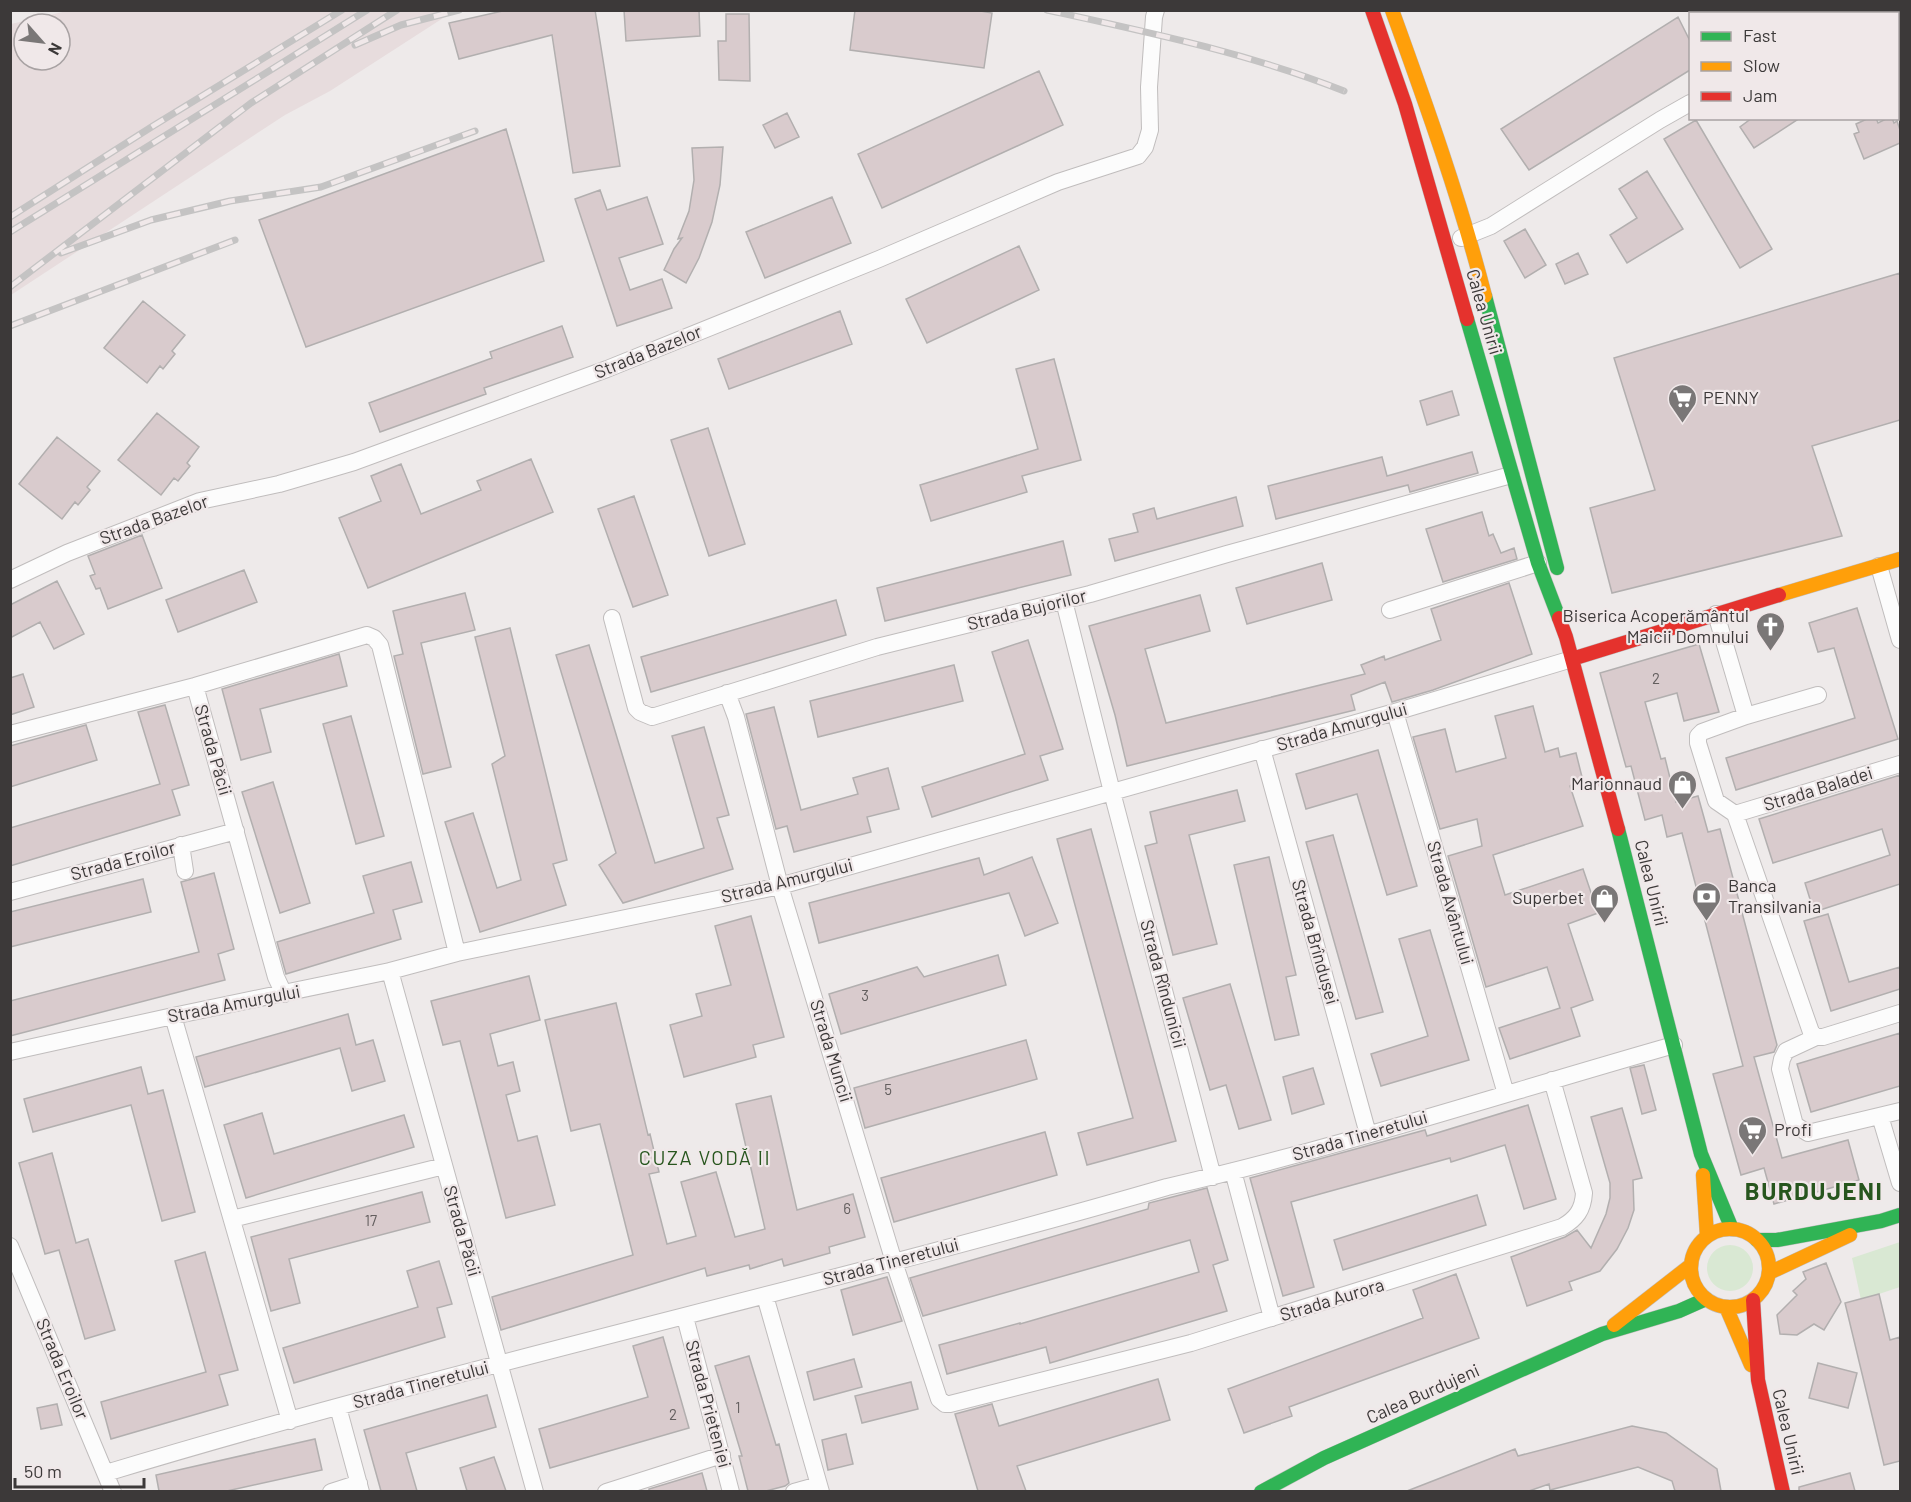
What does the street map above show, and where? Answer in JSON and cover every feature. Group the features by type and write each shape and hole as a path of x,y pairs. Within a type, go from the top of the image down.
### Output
{"main road":[{"name":"Calea Unirii","path":"1372,10 1405,104 1538,563 1562,622 1624,849 1701,1154 1732,1229"},
{"name":"Calea Unirii","path":"1392,10 1422,93 1468,236 1557,569 1562,622"},
{"path":"1572,660 1900,559"},
{"name":"Calea Unirii","path":"1701,1154 1707,1236"},
{"path":"1757,1240 1777,1240 1881,1221 1900,1215"},
{"path":"1769,1273 1881,1221"},
{"path":"1732,1229 1750,1234 1765,1249 1769,1261 1769,1273 1761,1293 1753,1300 1744,1305 1726,1307 1715,1305 1697,1290 1692,1278 1691,1265 1693,1254 1707,1236 1719,1230 1732,1229"},
{"name":"Calea Burdujeni","path":"1602,1334 1691,1265"},
{"name":"Calea Burdujeni","path":"1261,1491 1324,1458 1602,1334 1679,1311 1706,1299"},
{"name":"Calea Unirii","path":"1753,1300 1758,1380 1784,1491"},
{"name":"Calea Unirii","path":"1726,1307 1758,1380"}],"street":[{"name":"Strada Bazelor","path":"10,580 67,553 200,501 279,484 354,462 607,369 879,259 1058,182 1138,156 1145,147 1150,130 1149,87 1156,10"},
{"path":"1446,242 1491,226 1689,104"},
{"name":"Strada Bujorilor","path":"612,618 636,708 652,717 877,647 1064,601 1511,475"},
{"path":"1390,610 1538,563"},
{"path":"1879,566 1900,640"},
{"path":"1064,601 1112,792"},
{"path":"1716,614 1746,716"},
{"name":"Strada Păcii","path":"284,994 276,977 195,686 367,635 374,638 380,645 457,953"},
{"name":"Strada Amurgului","path":"10,1052 390,971 457,953 780,886 1572,660"},
{"path":"10,734 195,686"},
{"name":"Strada Muncii","path":"728,693 780,886 894,1262 939,1399 945,1404"},
{"path":"1816,1037 1811,1032 1735,814 1716,801 1698,736 1702,732 1746,716 1818,695"},
{"name":"Strada Avântului","path":"1395,712 1506,1094"},
{"name":"Strada Brîndușei","path":"1262,749 1368,1134"},
{"name":"Strada Baladei","path":"1735,814 1900,764"},
{"name":"Strada Rîndunicii","path":"1112,792 1213,1177"},
{"name":"Strada Eroilor","path":"10,892 236,831"},
{"path":"181,845 185,871"},
{"name":"Strada Păcii","path":"390,971 535,1491"},
{"path":"1900,1013 1823,1037 1816,1037 1786,1051 1780,1069 1795,1125 1808,1133 1900,1111"},
{"path":"173,1016 290,1421"},
{"name":"Strada Tineretului","path":"106,1473 338,1407 894,1262 1167,1187 1213,1177 1674,1045"},
{"name":"Strada Aurora","path":"945,1404 1179,1346 1562,1227 1579,1214 1584,1204 1584,1193 1552,1080"},
{"path":"1880,1116 1900,1182"},
{"path":"232,1219 444,1166"},
{"path":"1233,1171 1272,1318"},
{"name":"Strada Eroilor","path":"10,1246 113,1491"},
{"path":"765,1296 820,1488 794,1491"},
{"name":"Strada Prieteniei","path":"685,1317 731,1491"},
{"path":"331,1491 360,1487 338,1407"},
{"path":"606,1491 722,1455"}],"shaded area":[{"path":"67,10 454,11 330,91 285,115 11,295 11,24 12,72 72,72 72,12 63,12"}],"green space":[{"path":"1900,1242 1900,1287 1861,1300 1852,1258"},
{"path":"1730,1245 1746,1252 1753,1268 1746,1284 1730,1291 1714,1284 1707,1268 1714,1252"}],"building":[{"path":"507,10 595,10 620,166 573,173 552,35 459,59 449,23"},
{"path":"624,10 699,10 700,36 626,41"},
{"path":"855,10 975,10 992,13 984,68 850,50"},
{"path":"726,14 749,14 750,81 719,80 718,41 726,41"},
{"path":"1678,17 1689,39 1689,71 1529,170 1501,129"},
{"path":"1039,71 1063,125 882,208 858,154"},
{"path":"787,113 799,137 775,148 763,125"},
{"path":"1696,120 1772,249 1740,268 1664,139"},
{"path":"1749,120 1797,120 1754,148 1740,127"},
{"path":"1865,120 1877,120 1878,123 1884,120 1893,120 1894,123 1897,121 1900,143 1864,159 1854,134 1859,132 1856,124"},
{"path":"506,129 544,261 306,347 259,220"},
{"path":"723,147 720,185 712,222 699,258 686,283 664,270 682,238 678,239 689,211 694,180 692,148"},
{"path":"1647,171 1683,229 1627,263 1610,235 1637,218 1619,189"},
{"path":"600,190 607,210 647,197 663,244 619,258 630,290 662,279 672,308 617,326 575,199"},
{"path":"832,197 851,243 765,278 746,232"},
{"path":"1525,229 1546,265 1525,278 1504,241"},
{"path":"1019,246 1039,290 927,343 906,299"},
{"path":"1578,253 1588,274 1565,284 1556,264"},
{"path":"1900,273 1900,420 1812,446 1842,536 1612,593 1590,508 1655,490 1614,358"},
{"path":"143,301 185,335 172,351 175,354 163,369 160,366 147,383 104,348"},
{"path":"840,311 852,344 729,389 718,359"},
{"path":"562,326 573,357 484,388 486,394 380,432 369,403 492,358 490,352"},
{"path":"1054,359 1081,460 1022,476 1027,492 931,521 920,485 1038,449 1016,369"},
{"path":"1452,391 1459,415 1427,425 1420,401"},
{"path":"157,413 199,447 187,463 190,466 178,481 174,478 161,495 118,460"},
{"path":"708,428 745,544 709,556 671,440"},
{"path":"57,437 100,471 87,487 90,490 78,505 75,502 62,519 19,484"},
{"path":"1472,452 1478,473 1410,492 1408,485 1276,519 1268,486 1382,457 1387,476"},
{"path":"531,459 553,512 368,588 339,518 381,501 371,476 401,464 421,514 481,490 477,481"},
{"path":"634,496 668,595 633,607 598,509"},
{"path":"1236,497 1243,526 1115,561 1109,539 1138,532 1133,514 1154,508 1157,519"},
{"path":"1482,512 1489,536 1493,534 1501,553 1514,548 1517,559 1443,582 1426,529"},
{"path":"142,535 162,588 108,609 100,588 96,589 90,576 95,574 88,556"},
{"path":"1063,541 1071,575 885,621 877,588"},
{"path":"1322,563 1332,600 1247,624 1236,588"},
{"path":"244,570 257,602 178,632 166,600"},
{"path":"57,581 84,634 54,649 40,622 10,638 10,605"},
{"path":"1509,583 1532,654 1433,690 1392,702 1385,682 1351,695 1355,710 1127,766 1089,626 1200,595 1210,631 1145,649 1166,723 1365,674 1361,665 1384,656 1385,660 1441,640 1431,609"},
{"path":"465,593 475,630 421,643 451,767 423,774 394,656 403,654 393,611"},
{"path":"836,600 846,635 651,692 641,657"},
{"path":"1857,608 1898,739 1736,790 1726,758 1855,718 1834,648 1818,652 1809,623"},
{"path":"510,628 567,860 553,864 566,905 480,932 445,822 473,813 497,888 521,880 492,764 505,756 475,637"},
{"path":"1028,640 1063,749 1040,756 1048,780 932,817 922,787 1025,754 992,652"},
{"path":"1699,644 1719,712 1684,721 1677,693 1645,702 1661,759 1665,758 1676,802 1698,796 1708,832 1720,829 1777,1045 1774,1052 1754,1057 1782,1158 1848,1140 1859,1180 1774,1204 1764,1168 1741,1175 1713,1074 1743,1066 1682,833 1667,837 1662,815 1645,820 1631,766 1626,767 1600,673"},
{"path":"589,645 655,863 704,848 672,736 704,727 729,815 717,818 733,869 623,903 599,865 616,853 556,655"},
{"path":"339,654 347,686 260,709 271,752 241,760 222,689"},
{"path":"954,665 963,701 818,737 810,701"},
{"path":"23,674 34,707 10,715 10,678"},
{"path":"165,705 189,785 172,790 180,815 10,866 10,828 160,784 138,712"},
{"path":"1533,706 1545,752 1558,748 1560,757 1576,753 1582,777 1570,786 1583,826 1493,855 1505,895 1583,869 1598,913 1568,924 1593,1000 1571,1008 1580,1036 1510,1059 1499,1028 1560,1008 1547,967 1486,987 1448,856 1482,846 1477,819 1440,829 1413,737 1445,729 1456,772 1506,758 1495,716"},
{"path":"774,707 801,810 858,794 853,778 888,768 899,809 867,817 871,832 794,852 787,826 776,829 746,714"},
{"path":"351,716 384,836 356,844 323,724"},
{"path":"86,725 97,760 10,787 10,746"},
{"path":"1378,750 1417,886 1387,895 1357,794 1306,809 1296,774"},
{"path":"1900,775 1900,884 1814,912 1805,883 1890,855 1882,829 1773,863 1759,819"},
{"path":"273,782 310,903 280,913 242,792"},
{"path":"1237,790 1245,821 1189,835 1217,944 1173,955 1145,846 1157,843 1150,812"},
{"path":"1091,829 1176,1141 1087,1165 1078,1133 1133,1118 1057,839"},
{"path":"1333,835 1383,1012 1356,1019 1306,842"},
{"path":"1032,857 1058,923 1025,936 1009,893 819,943 809,903 979,858 984,875"},
{"path":"1269,857 1296,975 1286,977 1299,1035 1275,1040 1234,865"},
{"path":"411,862 422,902 393,910 401,939 286,974 277,942 374,913 363,876"},
{"path":"214,873 234,949 218,954 225,980 10,1036 10,1001 199,952 181,882"},
{"path":"143,879 151,912 10,947 10,912"},
{"path":"1828,914 1849,982 1900,967 1900,989 1831,1011 1804,921"},
{"path":"751,916 784,1037 753,1045 756,1057 684,1077 670,1025 702,1016 696,994 731,985 715,926"},
{"path":"1430,930 1469,1060 1381,1086 1371,1054 1428,1036 1399,939"},
{"path":"998,955 1006,985 841,1034 829,994 917,967 924,977"},
{"path":"529,976 540,1020 490,1034 498,1066 513,1062 520,1091 506,1095 518,1141 537,1136 555,1205 506,1218 460,1041 443,1045 431,1001"},
{"path":"1230,984 1271,1120 1239,1129 1226,1085 1210,1090 1183,998"},
{"path":"616,1003 659,1172 649,1174 667,1244 696,1236 681,1182 716,1172 735,1237 765,1229 736,1104 771,1096 797,1210 853,1194 865,1237 829,1247 830,1253 784,1266 782,1259 750,1269 749,1265 707,1276 705,1268 501,1330 492,1297 633,1255 600,1124 571,1131 545,1020"},
{"path":"348,1014 356,1045 373,1040 385,1081 352,1091 340,1048 205,1087 196,1057"},
{"path":"1900,1033 1900,1086 1811,1112 1797,1064"},
{"path":"1026,1040 1037,1079 865,1128 854,1088"},
{"path":"1644,1065 1656,1110 1642,1114 1630,1068"},
{"path":"141,1067 148,1094 163,1090 195,1212 162,1221 131,1105 33,1132 24,1099"},
{"path":"1313,1068 1324,1104 1292,1114 1283,1077"},
{"path":"1528,1105 1556,1199 1524,1209 1505,1145 1451,1162 1450,1158 1291,1202 1314,1287 1283,1296 1250,1178 1425,1130 1427,1136"},
{"path":"1622,1108 1642,1178 1633,1180 1634,1210 1628,1228 1617,1249 1600,1271 1569,1282 1572,1290 1527,1306 1511,1257 1565,1237 1577,1230 1591,1248 1606,1214 1610,1198 1610,1183 1591,1117"},
{"path":"262,1113 274,1154 404,1115 414,1147 246,1198 224,1125"},
{"path":"1045,1132 1057,1175 894,1222 881,1178"},
{"path":"52,1153 76,1243 88,1239 115,1330 85,1339 59,1250 45,1254 19,1163"},
{"path":"1207,1188 1228,1260 1213,1265 1227,1311 1050,1363 1046,1347 947,1374 939,1345 1199,1272 1190,1240 923,1316 910,1278 1148,1209 1149,1203"},
{"path":"422,1192 430,1222 289,1259 300,1303 271,1311 251,1237"},
{"path":"1477,1195 1486,1225 1343,1270 1334,1240"},
{"path":"205,1252 238,1370 219,1375 228,1405 111,1439 101,1402 206,1372 175,1261"},
{"path":"439,1261 452,1304 437,1308 445,1337 294,1383 283,1348 418,1307 407,1271"},
{"path":"1826,1263 1841,1302 1824,1330 1814,1324 1797,1335 1780,1334 1777,1315 1797,1295 1793,1291 1806,1279 1803,1272"},
{"path":"1456,1274 1479,1338 1289,1407 1292,1416 1244,1433 1228,1389 1423,1318 1413,1290"},
{"path":"887,1277 902,1321 853,1335 841,1290"},
{"path":"1879,1294 1890,1340 1900,1337 1900,1461 1884,1465 1845,1303"},
{"path":"663,1337 689,1428 550,1468 539,1429 648,1397 633,1346"},
{"path":"749,1356 776,1445 779,1444 789,1483 766,1491 748,1491 739,1456 742,1456 715,1366"},
{"path":"854,1359 862,1387 814,1400 807,1372"},
{"path":"1818,1363 1857,1373 1848,1408 1809,1398"},
{"path":"1158,1379 1170,1420 1017,1466 1026,1491 978,1491 955,1414 992,1404 999,1426"},
{"path":"911,1382 918,1409 862,1423 855,1396"},
{"path":"487,1395 496,1427 406,1453 417,1491 381,1491 364,1430"},
{"path":"57,1404 62,1425 41,1429 37,1408"},
{"path":"1632,1426 1666,1433 1717,1469 1721,1491 1675,1491 1672,1481 1638,1467 1550,1490 1549,1484 1529,1491 1407,1491 1515,1449 1518,1456"},
{"path":"846,1434 853,1464 828,1470 822,1440"},
{"path":"315,1439 322,1470 227,1491 159,1491 156,1475"},
{"path":"494,1457 506,1491 467,1491 460,1468"},
{"path":"702,1473 707,1491 649,1491 649,1489"},
{"path":"1850,1473 1855,1491 1799,1491 1799,1487"}],"railway":[{"path":"10,217 342,10"},
{"path":"10,232 367,10"},
{"path":"10,287 251,103 397,10"},
{"path":"355,45 401,25 459,10"},
{"path":"1047,10 1234,54 1344,91"},
{"path":"61,253 151,220 230,201 321,187 475,131"},
{"path":"10,326 235,240"}],"traffic: fast":[{"path":"1485,296 1557,568"},
{"path":"1467,319 1538,563 1559,618"},
{"path":"1618,829 1701,1154 1732,1229"},
{"path":"1757,1240 1777,1240 1881,1221 1900,1215"},
{"path":"1261,1492 1324,1458 1602,1334 1679,1311 1706,1299"}],"traffic: slow":[{"path":"1392,10 1454,188 1485,296"},
{"path":"1779,595 1900,559"},
{"path":"1703,1175 1707,1236"},
{"path":"1730,1229 1745,1232 1758,1240 1766,1253 1769,1268 1766,1283 1758,1296 1745,1304 1730,1307 1715,1304 1702,1296 1694,1283 1691,1268 1694,1253 1702,1240 1715,1232 1730,1229"},
{"path":"1769,1273 1850,1235"},
{"path":"1614,1325 1691,1265"},
{"path":"1726,1307 1751,1365"}],"traffic: jam":[{"path":"1372,10 1405,104 1467,319"},
{"path":"1572,659 1779,595"},
{"path":"1559,618 1618,829"},
{"path":"1753,1300 1758,1380 1783,1492"}],"place":[{"name":"PENNY","path":"1682,424"},
{"name":"Biserica Acoperământul Maicii Domnului","path":"1770,652"},
{"name":"Marionnaud","path":"1683,810"},
{"name":"Banca Transilvania","path":"1707,922"},
{"name":"Superbet","path":"1605,924"},
{"name":"Profi","path":"1753,1156"}],"district":[{"name":"CUZA VODĂ II","path":"705,1158"},
{"name":"BURDUJENI","path":"1814,1192"}]}
